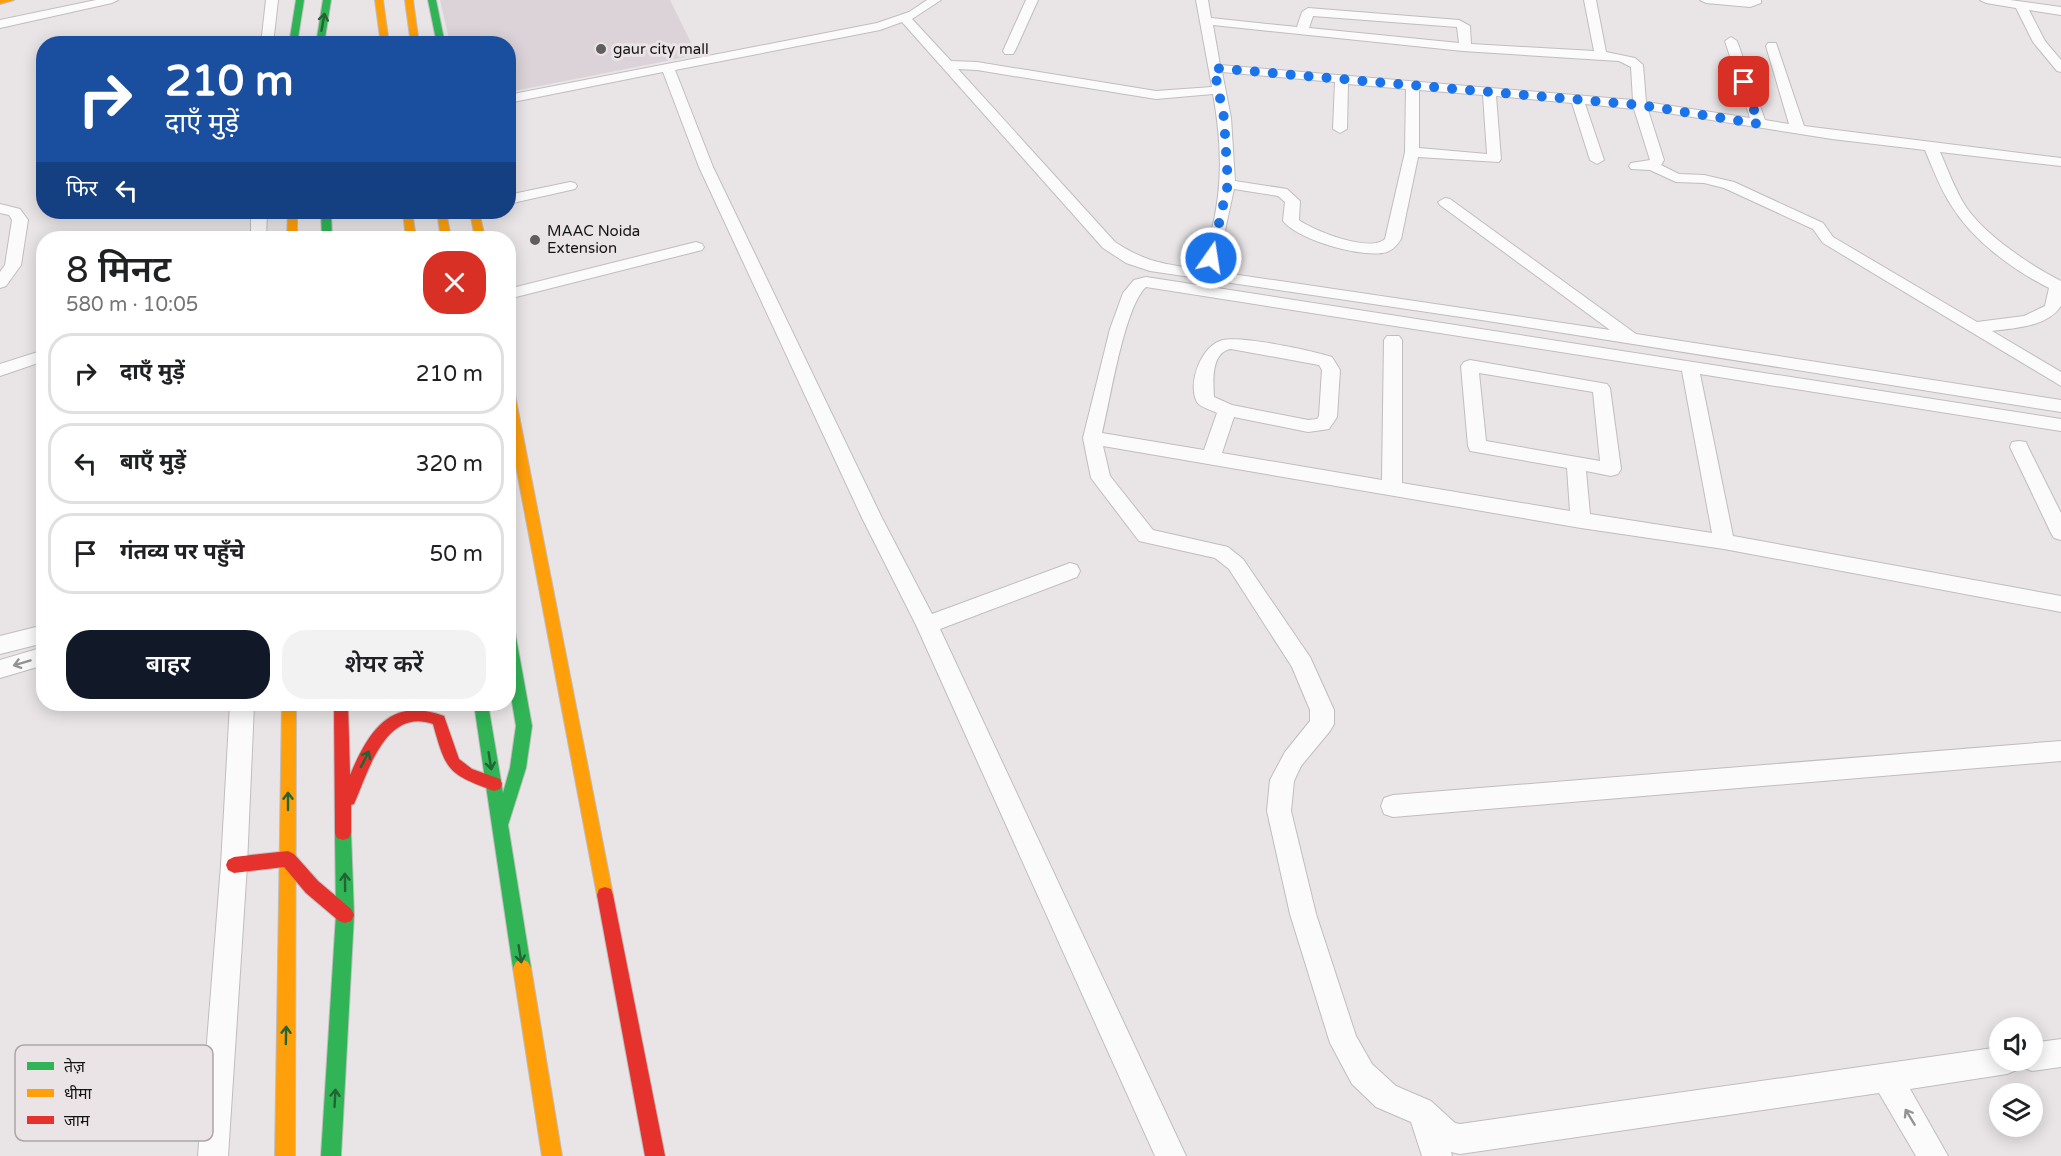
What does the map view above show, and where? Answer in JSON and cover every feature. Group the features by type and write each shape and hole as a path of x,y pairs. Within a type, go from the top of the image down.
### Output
{"street":[{"path":"0,2 10,0"},
{"path":"3,30 18,29 19,20 112,0"},
{"path":"268,36 272,0"},
{"path":"321,36 327,0"},
{"path":"379,0 397,36"},
{"path":"401,36 409,0"},
{"path":"432,0 439,36"},
{"path":"516,98 880,26 905,18 935,0"},
{"path":"1008,51 1032,0"},
{"path":"1199,274 1208,266 1211,258 1228,184 1224,118 1208,21 1202,0"},
{"path":"1337,0 1337,14"},
{"path":"1590,0 1601,56"},
{"path":"1706,0 1750,4 1755,3 1755,0"},
{"path":"1986,0 2061,11"},
{"path":"270,16 298,6 293,36"},
{"path":"2021,6 2039,42 2061,68"},
{"path":"1302,30 1308,12 1394,14 1462,25 1465,47"},
{"path":"905,18 1109,245 1132,260 1150,266 1199,274 2061,406"},
{"path":"1208,21 1465,47 1624,58 1637,65 1640,105 1657,160 1653,166"},
{"path":"1731,41 1759,124"},
{"path":"1772,46 1798,130"},
{"path":"947,65 977,66 1156,94 1219,90"},
{"path":"1214,68 1640,105 1798,130 2061,162"},
{"path":"668,69 706,167 872,518 927,626 1171,1156"},
{"path":"1340,129 1342,80"},
{"path":"1228,184 1282,192 1293,201 1290,214 1295,226 1362,248 1377,249 1387,246 1393,239 1412,152 1413,86"},
{"path":"1412,152 1494,159 1489,93"},
{"path":"1577,99 1597,160"},
{"path":"1931,147 1953,198 1965,216 2043,279 2060,286 2053,306 2046,314 2033,319 1974,328"},
{"path":"1636,166 1653,166 1676,178 1704,179 1729,185 1818,226 1828,240 2061,380"},
{"path":"516,198 570,186"},
{"path":"1445,202 1634,339"},
{"path":"0,208 15,212 20,220 13,265 0,283"},
{"path":"516,292 696,247"},
{"path":"1989,1063 1460,1139 1447,1136 1422,1111 1386,1097 1362,1074 1344,1043 1303,914 1278,811 1281,780 1293,759 1322,724 1322,710 1302,663 1236,564 1221,552 1146,536 1101,478 1092,438 1118,329 1131,293 1140,284 1146,282 2061,425"},
{"path":"1392,489 1393,340"},
{"path":"1231,344 1310,356 1326,362 1331,370 1328,417 1322,425 1308,426 1227,410 1205,400 1203,389 1210,355 1218,346 1231,344"},
{"path":"1,367 36,357"},
{"path":"1470,366 1601,388 1611,469 1575,462 1477,446 1470,366"},
{"path":"1690,368 1724,542"},
{"path":"1211,457 1227,410"},
{"path":"516,432 655,1156"},
{"path":"1092,438 1581,521 1724,542 2061,604"},
{"path":"2019,447 2061,533"},
{"path":"1575,462 1581,521"},
{"path":"927,626 1070,571"},
{"path":"0,645 36,636"},
{"path":"0,669 36,658"},
{"path":"501,828 518,768 524,726 516,679"},
{"path":"213,1156 234,865 242,711"},
{"path":"285,1156 289,711"},
{"path":"331,1156 345,915 341,711"},
{"path":"482,711 552,1156"},
{"path":"343,813 363,762 373,744 392,723 407,716 426,714 439,720 450,764 461,773 494,784"},
{"path":"1393,806 2061,751"},
{"path":"234,865 288,859"},
{"path":"288,859 312,887 345,915"},
{"path":"2043,1055 2061,1053"},
{"path":"1887,1078 1933,1156"},
{"path":"1422,1111 1437,1156"}],"shaded area":[{"name":"gaur city mall","path":"440,0 670,0 697,55 516,91 516,36 448,36"}],"traffic: fast":[{"path":"294,36 300,0"},
{"path":"321,36 327,0"},
{"path":"432,0 439,36"},
{"path":"326,219 327,231"},
{"path":"503,820 518,768 524,726 516,679"},
{"path":"482,711 522,968"},
{"path":"331,1156 345,915 343,833"}],"traffic: slow":[{"path":"0,2 10,0"},
{"path":"379,0 384,36"},
{"path":"409,0 414,36"},
{"path":"292,219 292,231"},
{"path":"408,219 410,231"},
{"path":"442,219 445,231"},
{"path":"476,219 478,231"},
{"path":"516,432 605,895"},
{"path":"285,1156 289,711"},
{"path":"522,968 552,1156"}],"traffic: jam":[{"path":"341,711 343,833"},
{"path":"348,799 373,744 394,722 406,716 423,715 439,720 453,763 459,769 494,784"},
{"path":"288,859 312,887 345,915"},
{"path":"234,865 288,859"},
{"path":"605,895 655,1156"}],"place":[{"name":"gaur city mall","path":"601,49"},
{"name":"MAAC Noida Extension","path":"535,240"}],"route":[{"path":"1211,258 1228,184 1224,118 1214,68 1640,105 1759,124 1744,82"}]}
